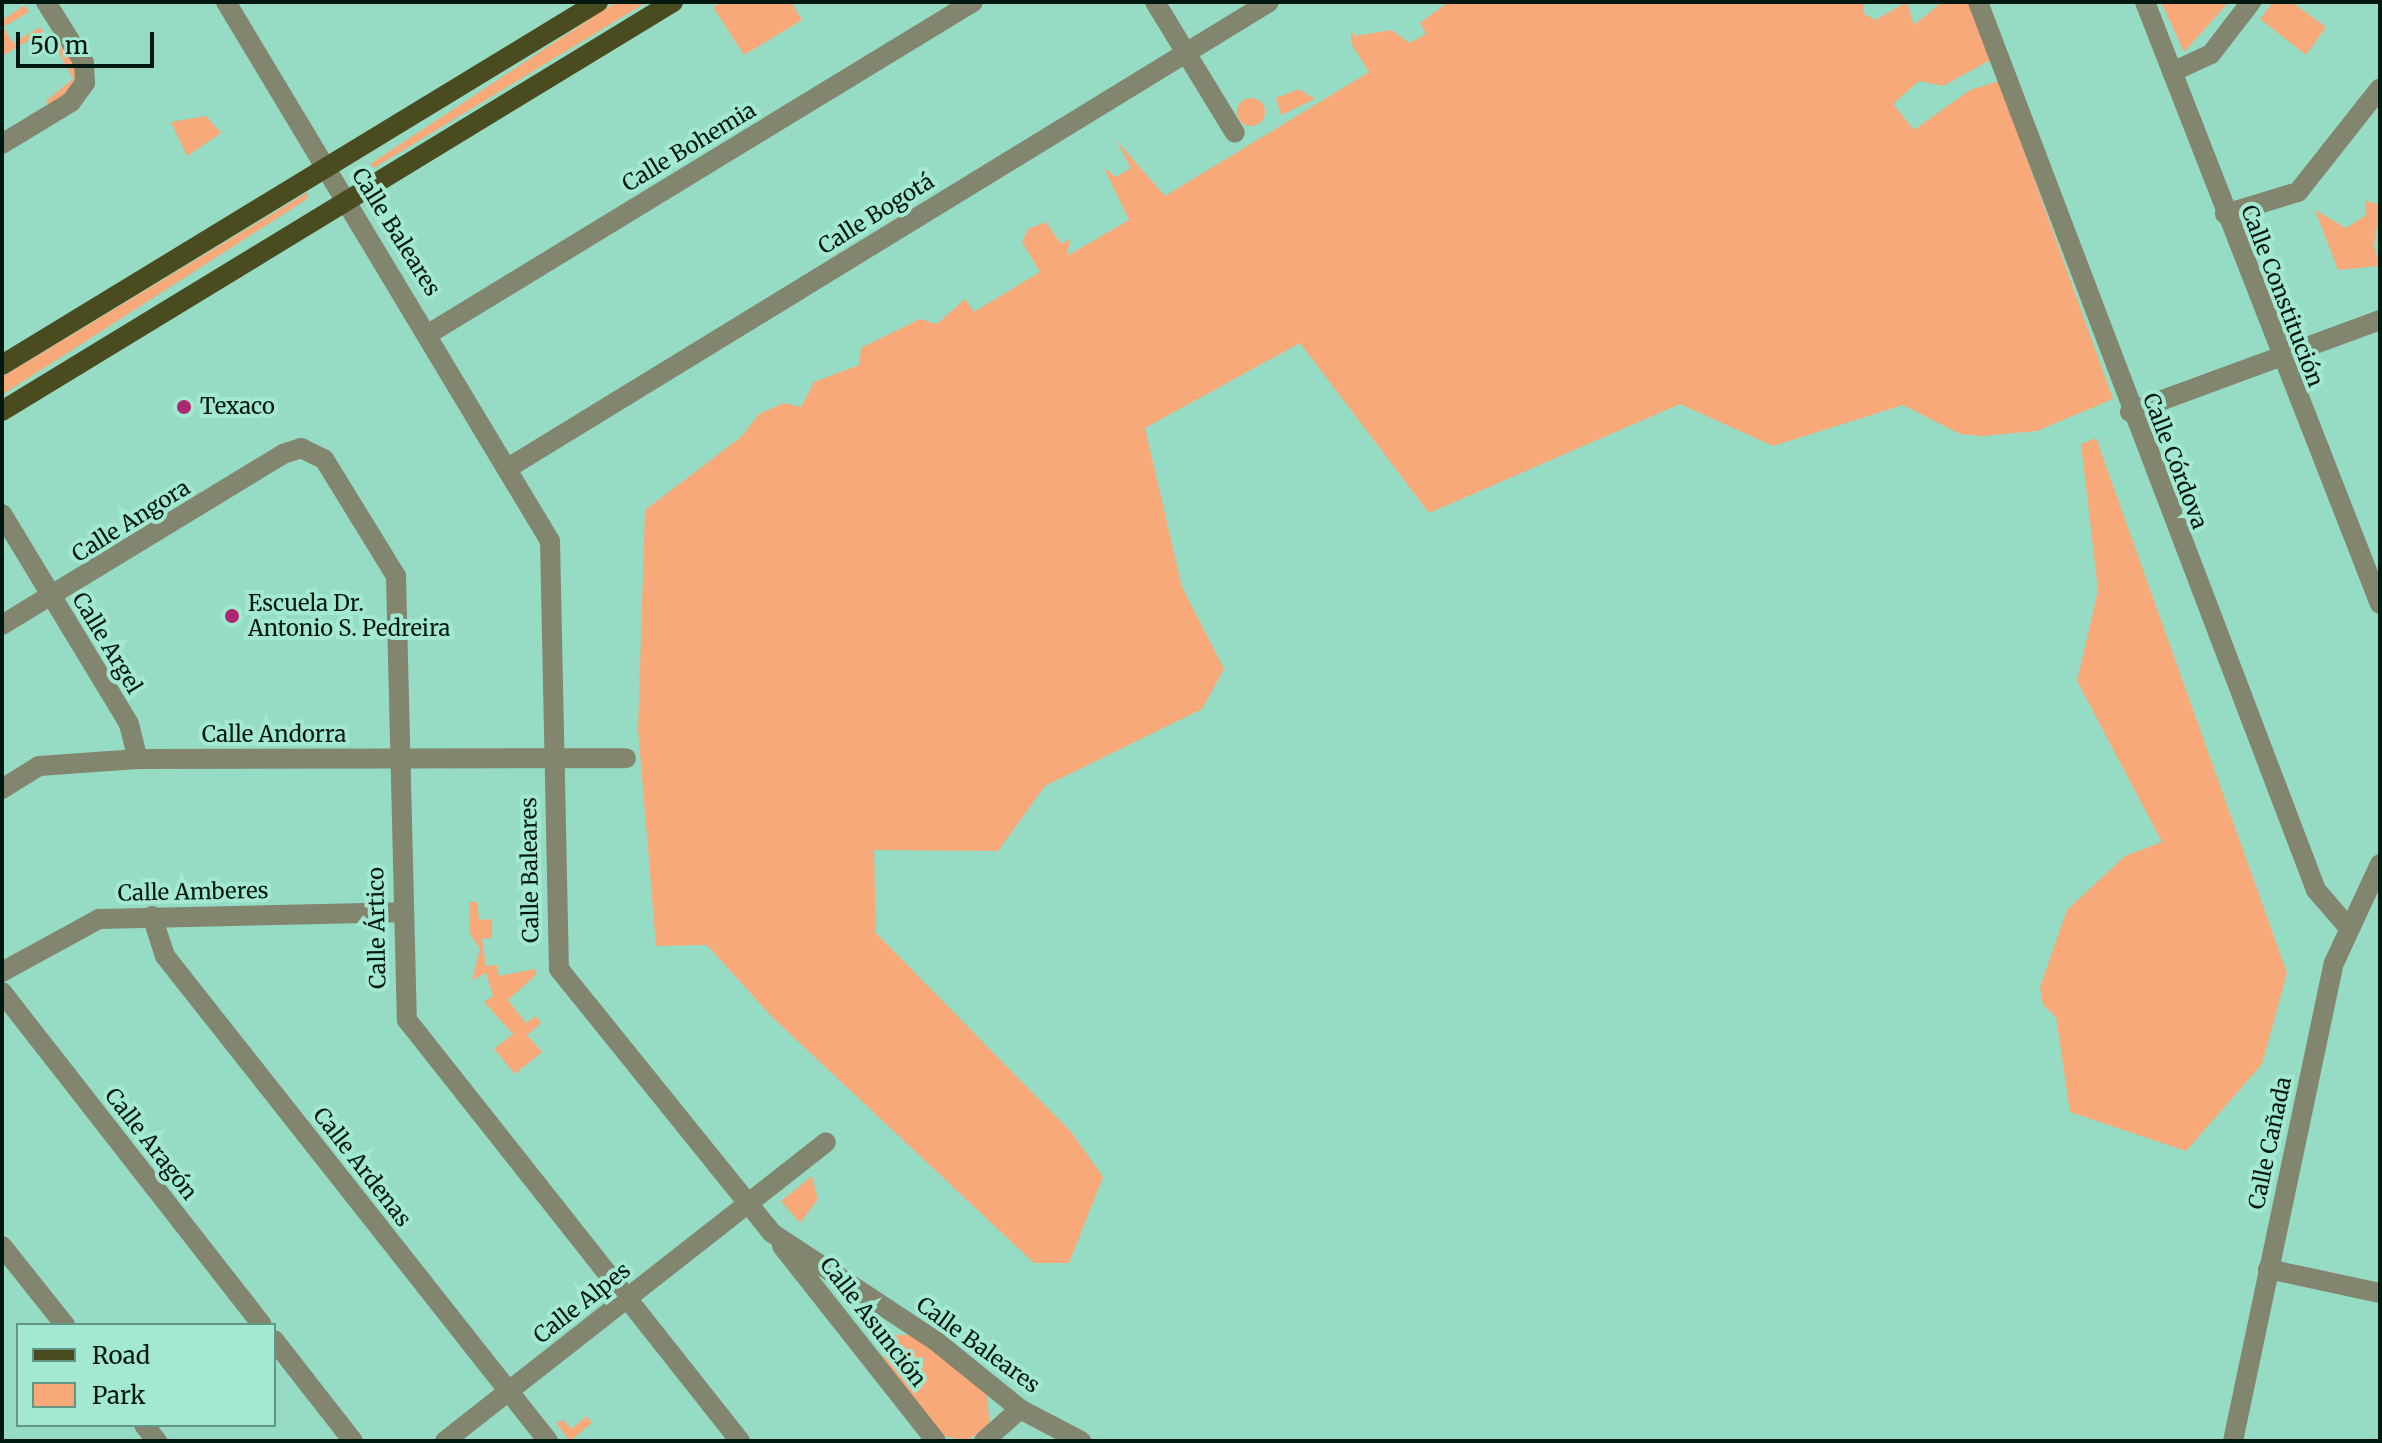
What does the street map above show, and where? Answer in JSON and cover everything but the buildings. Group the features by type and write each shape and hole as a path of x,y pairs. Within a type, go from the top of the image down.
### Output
{"main road":[{"path":"2,365 598,2"},
{"path":"2,411 673,2"}],"street":[{"path":"2,144 71,102 86,72 46,2"},
{"name":"Calle Baleares","path":"226,2 430,333 550,541 552,759 559,969 772,1233 937,1342 1020,1409 1081,1441"},
{"name":"Calle Bohemia","path":"430,333 973,2"},
{"path":"1155,2 1235,133"},
{"name":"Calle Bogotá","path":"508,468 1269,2"},
{"name":"Calle Córdova","path":"1978,2 2130,412 2316,890 2348,927"},
{"name":"Calle Constitución","path":"2145,2 2279,358 2377,594"},
{"path":"2172,72 2211,54 2251,2"},
{"path":"2225,214 2298,192 2380,88"},
{"path":"2130,412 2380,320"},
{"name":"Calle Ártico","path":"283,454 301,448 324,459 396,576 399,912 407,1020 740,1441"},
{"name":"Calle Angora","path":"2,625 52,598 283,454"},
{"name":"Calle Argel","path":"2,514 129,724 138,759"},
{"name":"Calle Andorra","path":"2,789 39,766 138,759 626,758"},
{"name":"Calle Cañada","path":"2233,1441 2268,1269 2348,927 2380,864"},
{"name":"Calle Amberes","path":"2,972 99,919 399,912"},
{"name":"Calle Ardenas","path":"152,916 165,956 548,1441"},
{"name":"Calle Aragón","path":"2,992 260,1323"},
{"name":"Calle Alpes","path":"445,1441 826,1142"},
{"name":"Calle Asunción","path":"772,1233 936,1441"},
{"path":"2,1246 63,1323"},
{"path":"2268,1269 2380,1293"},
{"path":"276,1343 353,1441"},
{"path":"984,1441 1020,1409"}],"green space":[{"path":"616,2 647,2 374,168 370,164"},
{"path":"722,2 791,2 802,20 744,55 713,7"},
{"path":"1448,2 1864,2 1863,13 1875,20 1907,2 1914,25 1942,2 1968,2 1994,58 1943,86 1919,81 1893,104 1914,130 1970,90 1999,81 2113,399 2037,431 1983,436 1960,434 1903,405 1773,446 1680,404 1429,513 1300,343 1145,428 1182,587 1224,669 1202,709 1045,786 998,851 874,850 876,933 1072,1133 1103,1177 1069,1263 1034,1263 772,1017 707,945 656,946 638,729 645,510 741,437 759,414 784,403 801,407 814,382 859,365 861,348 920,319 937,324 965,299 974,312 1040,272 1022,242 1028,229 1046,222 1061,244 1070,239 1067,256 1129,220 1104,168 1116,177 1131,168 1116,140 1165,196 1369,72 1351,43 1351,30 1355,36 1392,30 1409,43 1426,34 1420,23"},
{"path":"2161,2 2229,2 2184,52"},
{"path":"2273,2 2293,3 2326,27 2306,55 2260,19"},
{"path":"25,5 29,12 3,27 13,43 40,27 43,32 2,56 2,20"},
{"path":"58,39 79,73 77,86 49,106 46,101 73,79 53,42"},
{"path":"1299,89 1315,99 1281,115 1276,98"},
{"path":"1251,98 1261,102 1265,112 1261,122 1251,126 1241,122 1237,112 1241,102"},
{"path":"206,116 221,133 187,156 171,122"},
{"path":"308,192 307,199 2,395 2,377"},
{"path":"2365,201 2380,204 2374,247 2380,266 2338,270 2315,210 2346,228 2366,215"},
{"path":"2096,438 2287,973 2262,1064 2186,1151 2070,1112 2056,1017 2043,1005 2040,987 2067,910 2125,856 2162,842 2077,681 2098,590 2081,444"},
{"path":"469,902 477,902 479,920 492,919 492,938 482,939 486,966 497,965 499,976 535,969 536,975 508,1000 526,1023 536,1016 541,1023 527,1035 542,1052 515,1074 494,1049 513,1034 484,1002 493,996 486,973 472,980 480,949 469,932"},
{"path":"812,1176 818,1199 800,1223 781,1201"},
{"path":"894,1335 912,1335 986,1390 990,1425 966,1441 944,1436 885,1363 883,1348"},
{"path":"587,1416 592,1423 570,1441 556,1423 564,1420 571,1429"}],"place":[{"name":"Texaco","path":"184,407"},
{"name":"Escuela Dr. Antonio S. Pedreira","path":"232,616"}]}
